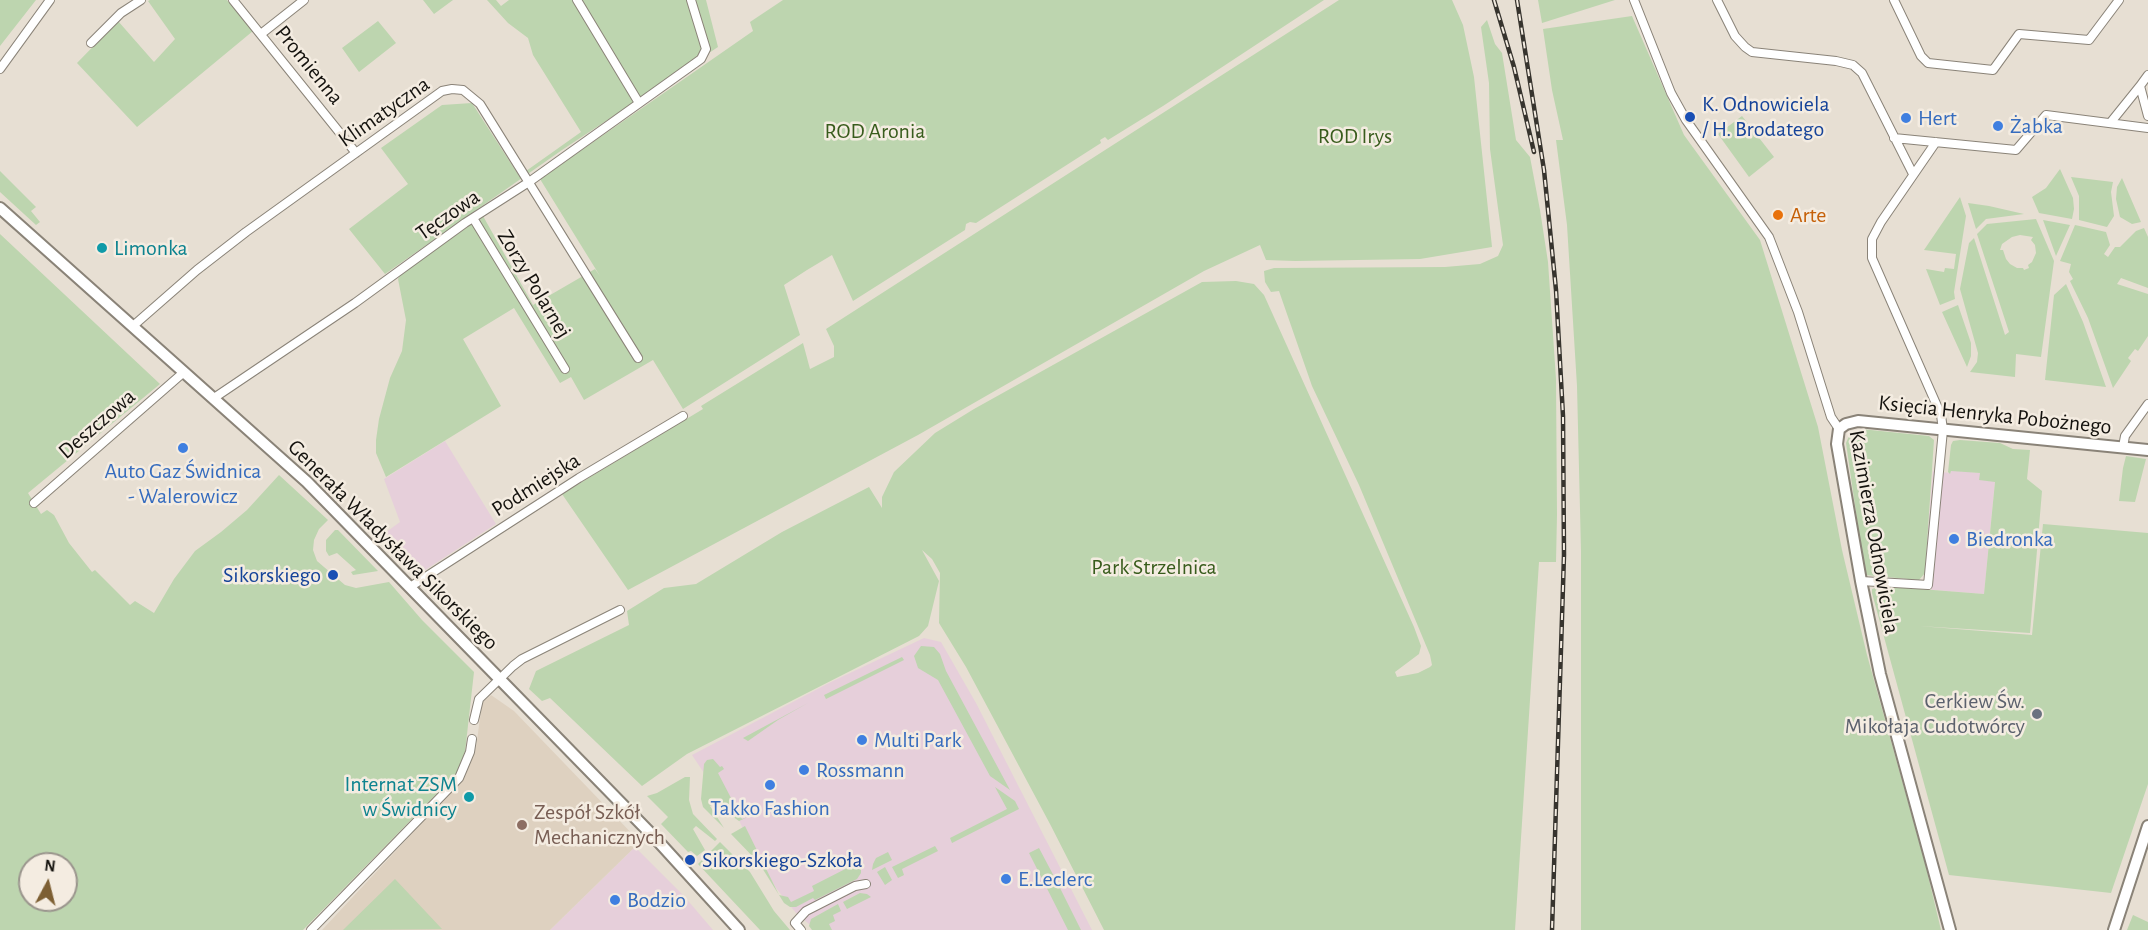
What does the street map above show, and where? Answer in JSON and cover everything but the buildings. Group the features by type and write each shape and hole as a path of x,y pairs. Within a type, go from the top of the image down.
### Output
{"street":[{"path":"0,69 50,0"},
{"path":"91,43 121,13 141,0"},
{"name":"Promienna","path":"233,0 356,153"},
{"path":"261,34 304,0"},
{"path":"577,0 639,103"},
{"name":"Tęczowa","path":"216,396 355,303 473,218 530,182 701,59 706,49 691,0"},
{"name":"Kazimierza Odnowiciela","path":"1634,0 1671,93 1686,120 1768,237 1788,284 1828,409 1839,429 1837,444 1880,674 1950,930"},
{"path":"1718,0 1735,36 1752,52 1836,61 1853,65 1862,73 1913,174"},
{"path":"1894,0 1921,56 1928,63 1993,70 2019,34 2089,40 2119,0"},
{"path":"2110,122 2148,75"},
{"path":"2140,86 2148,116"},
{"name":"Klimatyczna","path":"133,326 230,245 442,92 452,89 463,90 480,104 638,358"},
{"path":"1894,138 2016,150 2046,116 2148,128"},
{"path":"1861,581 1928,585 1943,430 1941,415 1872,258 1872,239 1881,222 1936,142"},
{"name":"Generała Władysława Sikorskiego","path":"0,208 184,372 216,396 307,482 657,840 739,930"},
{"name":"Zorzy Polarnej","path":"473,218 565,369"},
{"name":"Deszczowa","path":"34,503 184,372"},
{"path":"2123,447 2125,436 2148,404"},
{"name":"Podmiejska","path":"410,587 579,478 683,416"},
{"name":"Księcia Henryka Pobożnego","path":"1839,429 1846,424 1858,421 2148,450"},
{"path":"474,720 479,699 522,659 620,610"},
{"path":"311,930 459,778 470,752 472,739"},
{"path":"2114,930 2148,826"},
{"path":"801,930 795,923 806,911 855,886 866,884"}],"shaded area":[{"path":"445,441 496,524 422,572 408,570 378,538 400,522 384,479"},
{"path":"1951,470 1980,473 1995,481 1984,594 1923,589 1933,471 1950,473"},
{"path":"924,638 941,642 976,703 1092,930 816,930 796,913 776,888 752,848 737,816 716,791 692,755 831,682"},
{"name":"Zespół Szkół Mechanicznych","path":"491,695 514,711 640,842 550,930 322,930 462,780 476,748 482,703"},
{"path":"635,847 684,896 713,930 550,930"}],"green space":[{"path":"0,0 36,0 0,46"},
{"path":"227,0 253,31 137,127 77,63 118,21 154,62 175,39 148,1"},
{"path":"423,0 453,0 434,14"},
{"path":"487,0 496,0 501,6 509,0 706,0 718,47 562,150 385,274 349,229 408,184 381,148 442,105 472,103 519,176 581,132 533,55 528,38 508,23"},
{"name":"ROD Aronia","path":"783,0 1324,0 1163,106 1108,140 1105,137 1100,140 1101,143 976,223 966,224 965,230 853,301 832,255 807,270 784,285 800,335 683,409 653,360 584,400 571,377 560,383 514,308 463,339 501,406 386,477 376,453 376,440 390,378 402,351 406,320 398,279 401,274 483,216 533,305 595,269 600,276 540,179 753,31 750,22"},
{"name":"ROD Irys","path":"1339,0 1452,0 1463,25 1474,77 1492,247 1420,259 1295,261 1266,260 1260,245 1204,271 918,435 628,590 562,494 703,409 701,406 803,343 810,369 834,357 834,346 826,329"},
{"path":"1538,0 1615,0 1542,23"},
{"path":"1632,16 1684,135 1760,240 1818,427 1842,550 1867,655 1925,863 1941,930 1581,930 1581,551 1577,386 1567,225 1556,140 1563,140 1552,90 1543,29"},
{"name":"Park Strzelnica","path":"1487,20 1495,44 1502,53 1516,140 1530,157 1548,262 1556,379 1556,562 1539,562 1515,930 1104,930 966,667 939,623 940,573 932,559 922,550 939,581 928,626 919,636 687,754 642,786 550,698 542,701 529,689 536,671 629,625 627,611 664,588 696,584 782,532 869,487 882,508 882,497 894,472 935,433 974,409 1202,282 1236,281 1254,284 1264,295 1414,627 1421,646 1419,654 1395,672 1397,677 1418,673 1430,667 1432,665 1430,655 1359,485 1312,386 1279,291 1271,292 1265,282 1264,271 1274,268 1445,267 1480,264 1498,256 1503,245 1490,149 1489,83 1481,27"},
{"path":"378,21 396,43 359,72 342,48"},
{"path":"1742,116 1774,157 1749,177 1718,134"},
{"path":"2060,169 2073,198 2072,219 2039,213 2032,197 2046,188"},
{"path":"0,171 36,207 31,211 40,222 36,225 0,192"},
{"path":"2071,177 2113,182 2111,192 2114,216 2107,227 2079,220 2079,196"},
{"path":"2122,178 2141,222 2132,224 2120,217 2116,199 2117,187"},
{"path":"1960,197 1966,216 1954,292 1955,299 1940,305 1926,269 1944,272 1945,268 1954,269 1956,254 1924,250"},
{"path":"1968,203 2024,214 1986,219 1976,229"},
{"path":"2036,219 2054,261 2041,357 2016,354 2015,377 1970,372 1977,362 1978,353 1960,289 1969,243 1974,238 2005,335 2009,332 1977,234 1987,224","holes":["2020,235 2033,237 2031,240 2035,245 2036,253 2028,265 2029,268 2024,270 2010,264 2003,250 2000,250 2002,244"]},
{"path":"2043,220 2070,225 2056,256"},
{"path":"2075,225 2106,232 2110,245 2104,254 2108,257 2115,247 2120,247 2136,231 2144,228 2148,237 2148,288 2121,278 2117,284 2148,294 2148,336 2138,351 2135,349 2128,358 2131,361 2113,388 2088,318 2070,281 2073,279 2069,272 2071,264 2060,261"},
{"path":"0,234 160,384 28,493 41,514 47,510 54,515 69,543 92,572 95,570 130,605 135,601 154,613 174,579 195,551 247,510 279,475 328,520 319,529 314,540 313,550 317,561 345,585 356,588 389,582 422,620 474,672 465,752 457,773 303,930 0,930"},
{"path":"2066,284 2083,322 2106,387 2045,380 2054,295"},
{"path":"1958,305 1971,343 1971,356 1967,367 1942,312"},
{"path":"1861,429 1929,436 1934,440 1925,573 1919,580 1865,575 1846,443 1849,436"},
{"path":"1953,441 2000,443 2013,449 2030,450 2027,479 2042,491 2030,633 1919,626 2032,635 2043,524 2148,533 2148,784 2111,893 1949,875 1872,589 1882,586 1984,594 1995,482 1979,480 1980,473 1951,471 1950,474 1948,472 1951,445"},
{"path":"2126,456 2146,459 2135,502 2119,501"},
{"path":"335,530 338,530 378,571 353,575 351,572 356,570 337,553 329,556 326,551 326,540"},
{"path":"921,646 934,647 940,654 946,671 1010,790 990,776 938,680 918,668 914,656"},
{"path":"902,657 904,660 826,699 824,695"},
{"path":"808,703 748,741 743,738"},
{"path":"713,759 724,769 718,773 742,819 748,817 739,821 713,803 710,806 724,828 703,807 701,799 704,764 707,760"},
{"path":"685,777 690,777 689,800 693,814 717,839 715,841 696,826 693,829 705,850 697,856 691,851 688,852 661,824 668,817 647,796"},
{"path":"995,787 1015,801 1019,809 952,843 950,838 1007,809"},
{"path":"745,826 779,895 759,863 731,834"},
{"path":"720,842 750,872 774,911 790,930 760,930 698,864"},
{"path":"935,846 938,851 902,869 904,875 898,878 892,867"},
{"path":"1039,848 1081,930 1068,930 1029,853"},
{"path":"888,852 892,860 872,870 876,858"},
{"path":"858,856 861,859 861,873 857,879 815,900 813,898 796,907 790,907 779,895 788,897 791,902 814,891 812,886 857,863 854,857"},
{"path":"885,867 892,880 885,885 877,872"},
{"path":"395,879 442,929 343,930"},
{"path":"860,893 871,897 847,909 843,902"},
{"path":"838,904 841,911 833,915 835,921 829,924 832,930 812,930 809,926 811,919"},
{"path":"2133,915 2148,922 2148,930 2127,930"}],"railway":[{"path":"1494,0 1514,67 1534,152"},
{"path":"1517,0 1544,170 1556,290 1563,416 1564,555 1552,930"}],"place":[{"name":"K. Odnowiciela / H. Brodatego","path":"1690,117"},
{"name":"Hert","path":"1906,118"},
{"name":"Żabka","path":"1998,126"},
{"name":"Arte","path":"1778,215"},
{"name":"Limonka","path":"102,248"},
{"name":"Auto Gaz Świdnica - Walerowicz","path":"183,448"},
{"name":"Biedronka","path":"1954,539"},
{"name":"Sikorskiego","path":"333,575"},
{"name":"Cerkiew Św. Mikołaja Cudotwórcy","path":"2037,714"},
{"name":"Multi Park","path":"862,740"},
{"name":"Rossmann","path":"804,770"},
{"name":"Takko Fashion","path":"770,785"},
{"name":"Internat ZSM w Świdnicy","path":"469,797"},
{"name":"Zespół Szkół Mechanicznych","path":"522,825"},
{"name":"Sikorskiego-Szkoła","path":"690,860"},
{"name":"E.Leclerc","path":"1006,879"},
{"name":"Bodzio","path":"615,900"}]}
